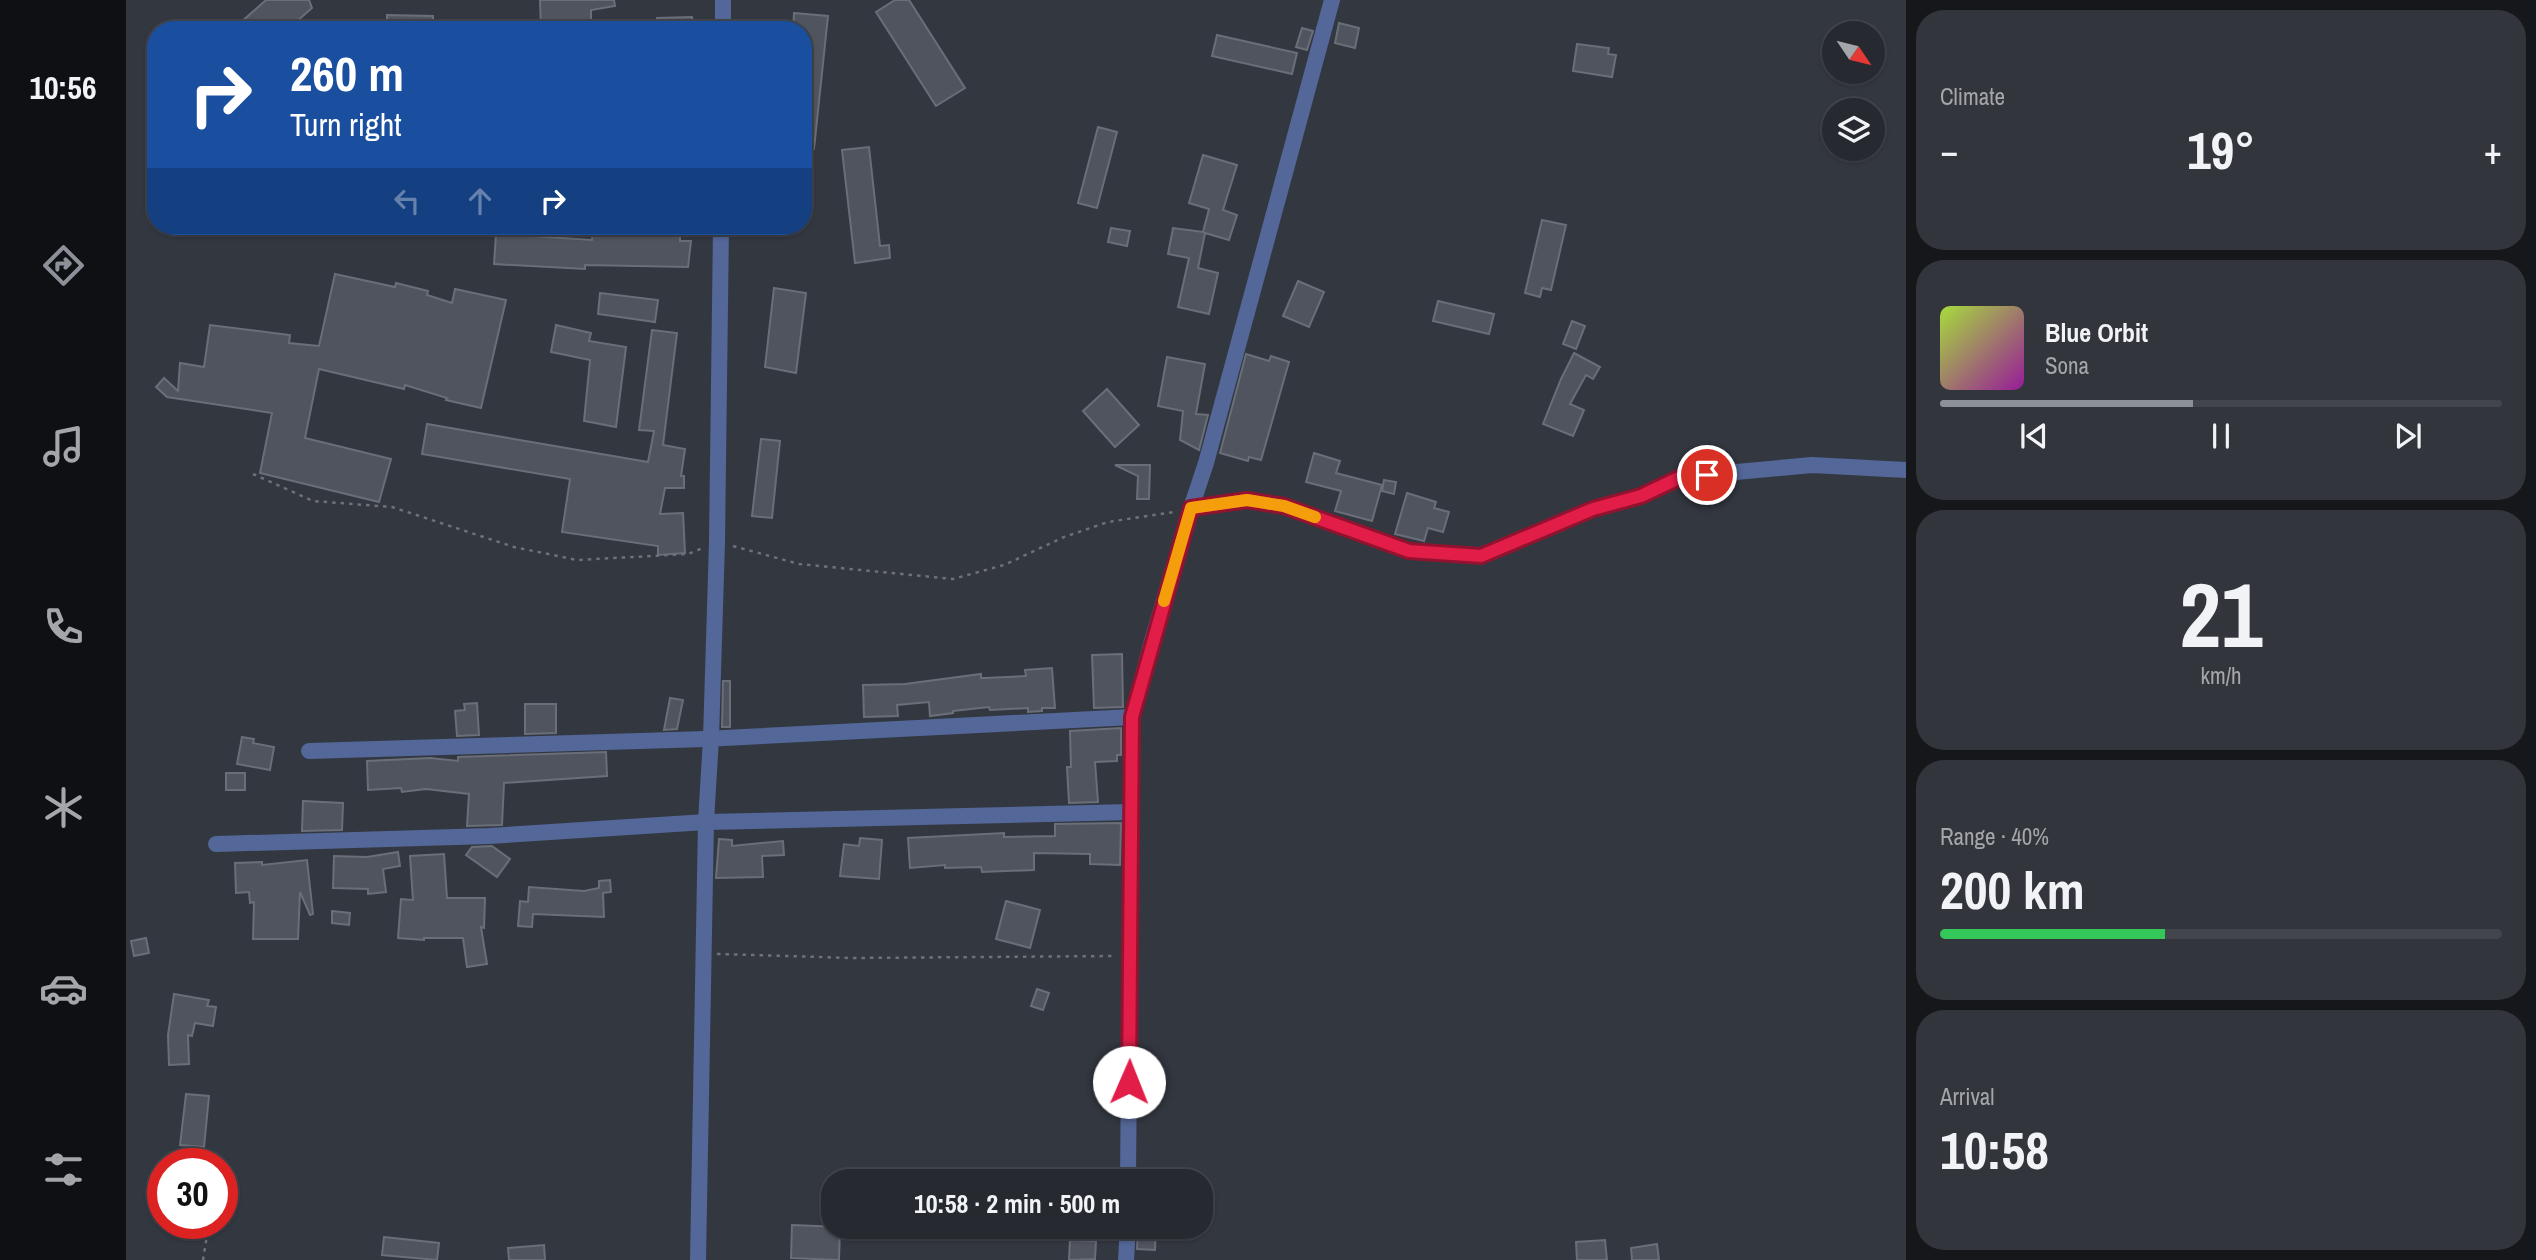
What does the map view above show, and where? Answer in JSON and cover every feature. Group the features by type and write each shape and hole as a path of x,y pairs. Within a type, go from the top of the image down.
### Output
{"street":[{"path":"723,0 723,21"},
{"path":"1128,1169 1132,717 1206,463 1332,0"},
{"path":"698,1260 706,822 717,542 720,235"},
{"path":"1191,508 1247,500 1284,506 1409,551 1481,556 1593,509 1641,496 1681,477 1812,465 1906,470"},
{"path":"309,751 711,738 1132,717"},
{"path":"216,844 489,836 706,822 1131,812"},
{"path":"1126,1260 1127,1239"}],"path":[{"path":"703,954 852,958 1131,956"},
{"path":"203,1260 206,1239"}],"building":[{"path":"266,0 309,0 312,8 297,21 242,21"},
{"path":"540,0 614,0 615,6 591,10 591,21 541,21"},
{"path":"895,0 909,0 965,88 936,106 876,12"},
{"path":"794,13 828,16 814,149 812,21 794,21"},
{"path":"387,15 433,16 433,21 387,21"},
{"path":"692,17 693,21 657,21 657,18"},
{"path":"1339,23 1359,28 1355,48 1335,43"},
{"path":"1302,28 1313,31 1307,50 1296,47"},
{"path":"1217,35 1297,53 1292,74 1212,56"},
{"path":"1577,44 1609,48 1608,54 1616,55 1612,77 1573,71"},
{"path":"1098,127 1117,132 1097,208 1078,203"},
{"path":"869,147 880,246 889,245 890,258 855,263 842,150"},
{"path":"1203,155 1237,165 1223,210 1237,215 1229,240 1205,233 1198,268 1218,273 1209,314 1178,307 1189,258 1168,254 1173,228 1203,232 1209,209 1189,203"},
{"path":"1542,220 1566,225 1551,290 1542,288 1540,297 1525,293"},
{"path":"1111,228 1130,231 1127,246 1108,242"},
{"path":"496,235 592,240 592,235 680,235 680,241 691,241 688,267 585,265 585,269 494,264"},
{"path":"335,274 395,287 396,283 428,291 427,295 452,303 455,289 506,300 481,408 446,400 447,398 405,385 404,389 319,369 305,438 391,459 379,502 260,473 272,413 167,397 156,387 164,378 178,391 180,363 204,367 210,325 290,335 289,343 319,346"},
{"path":"1298,281 1324,292 1309,327 1283,316"},
{"path":"774,288 806,293 796,373 765,367"},
{"path":"600,293 658,300 655,322 598,314"},
{"path":"1438,301 1494,314 1489,334 1433,321"},
{"path":"1572,321 1585,326 1576,349 1563,344"},
{"path":"556,325 591,333 589,341 626,347 616,427 584,421 590,360 551,352"},
{"path":"652,330 677,333 663,445 685,449 681,476 684,476 684,488 665,488 660,514 683,513 685,553 658,555 658,546 562,532 570,479 422,454 427,424 648,462 654,431 639,430"},
{"path":"1574,353 1600,367 1593,379 1586,375 1570,404 1584,410 1573,436 1543,424"},
{"path":"1246,354 1269,361 1271,356 1289,362 1261,460 1249,457 1248,461 1220,453"},
{"path":"1167,357 1205,364 1196,414 1208,415 1199,450 1180,440 1183,411 1158,406"},
{"path":"1107,389 1139,425 1115,447 1083,411"},
{"path":"761,439 780,441 772,518 752,516"},
{"path":"1314,453 1340,461 1336,473 1382,485 1372,521 1335,511 1341,491 1306,482"},
{"path":"1115,465 1150,465 1149,499 1137,499 1138,476"},
{"path":"1384,480 1396,482 1394,494 1382,491"},
{"path":"1407,493 1436,502 1434,508 1449,512 1443,532 1428,528 1424,541 1395,534"},
{"path":"1122,654 1123,707 1094,708 1092,655"},
{"path":"1052,668 1055,708 1028,712 1028,708 990,710 989,707 930,716 929,702 897,705 898,716 864,717 863,685 905,684 981,674 981,678 1026,676 1025,670"},
{"path":"723,681 730,681 730,727 722,727"},
{"path":"670,698 683,700 677,729 664,730"},
{"path":"477,703 479,735 457,736 455,711 465,710 464,704"},
{"path":"525,704 556,704 556,733 525,734"},
{"path":"1121,728 1121,755 1117,755 1117,761 1095,762 1098,802 1069,803 1067,767 1071,767 1070,731"},
{"path":"242,737 254,739 253,743 274,747 270,770 237,764"},
{"path":"606,752 607,776 504,783 502,825 467,826 469,794 426,789 402,792 401,788 368,790 367,761 430,758 458,761 458,757"},
{"path":"226,773 245,773 245,790 226,790"},
{"path":"303,801 343,803 342,830 302,831"},
{"path":"1121,823 1120,865 1090,864 1090,854 1034,853 1034,870 982,872 981,867 945,868 945,865 910,868 908,838 1004,833 1004,837 1055,836 1055,824"},
{"path":"860,838 882,840 879,879 840,876 844,844 859,846"},
{"path":"719,839 732,840 732,846 783,841 784,855 762,856 763,877 716,878"},
{"path":"492,846 510,859 497,877 466,855 472,847"},
{"path":"398,852 400,866 383,869 386,892 368,894 368,889 333,888 334,856 367,857"},
{"path":"444,854 447,898 485,898 484,928 481,927 487,964 467,967 463,938 398,938 401,899 413,900 410,856"},
{"path":"307,860 313,914 310,915 300,892 298,939 253,939 254,902 250,903 249,892 236,893 235,863 262,862 262,865"},
{"path":"610,880 611,892 603,893 604,917 533,914 532,927 518,926 520,901 528,902 529,887 584,891 599,888 599,881"},
{"path":"1006,901 1040,910 1030,948 996,939"},
{"path":"332,911 350,913 349,925 332,923"},
{"path":"146,938 149,953 134,956 131,941"},
{"path":"1037,989 1049,993 1043,1010 1031,1006"},
{"path":"174,994 209,1000 207,1006 216,1007 213,1026 195,1023 192,1036 188,1035 189,1064 169,1065 168,1035"},
{"path":"186,1094 209,1096 204,1147 180,1145"},
{"path":"792,1225 821,1226 821,1239 840,1239 839,1260 791,1258"},
{"path":"384,1237 439,1243 437,1260 382,1255"},
{"path":"1137,1239 1156,1239 1155,1250 1137,1249"},
{"path":"1070,1240 1096,1241 1095,1259 1069,1260"},
{"path":"1605,1240 1607,1260 1577,1260 1576,1242"},
{"path":"1657,1244 1659,1260 1632,1260 1631,1248"},
{"path":"544,1245 545,1260 509,1260 508,1248"}],"slow traffic":[{"path":"1164,601 1191,508 1247,500 1284,506 1315,517"}],"route":[{"path":"1129,1082 1132,717 1191,508 1247,500 1284,506 1409,551 1481,556 1593,509 1641,496 1681,477 1707,475"}]}
